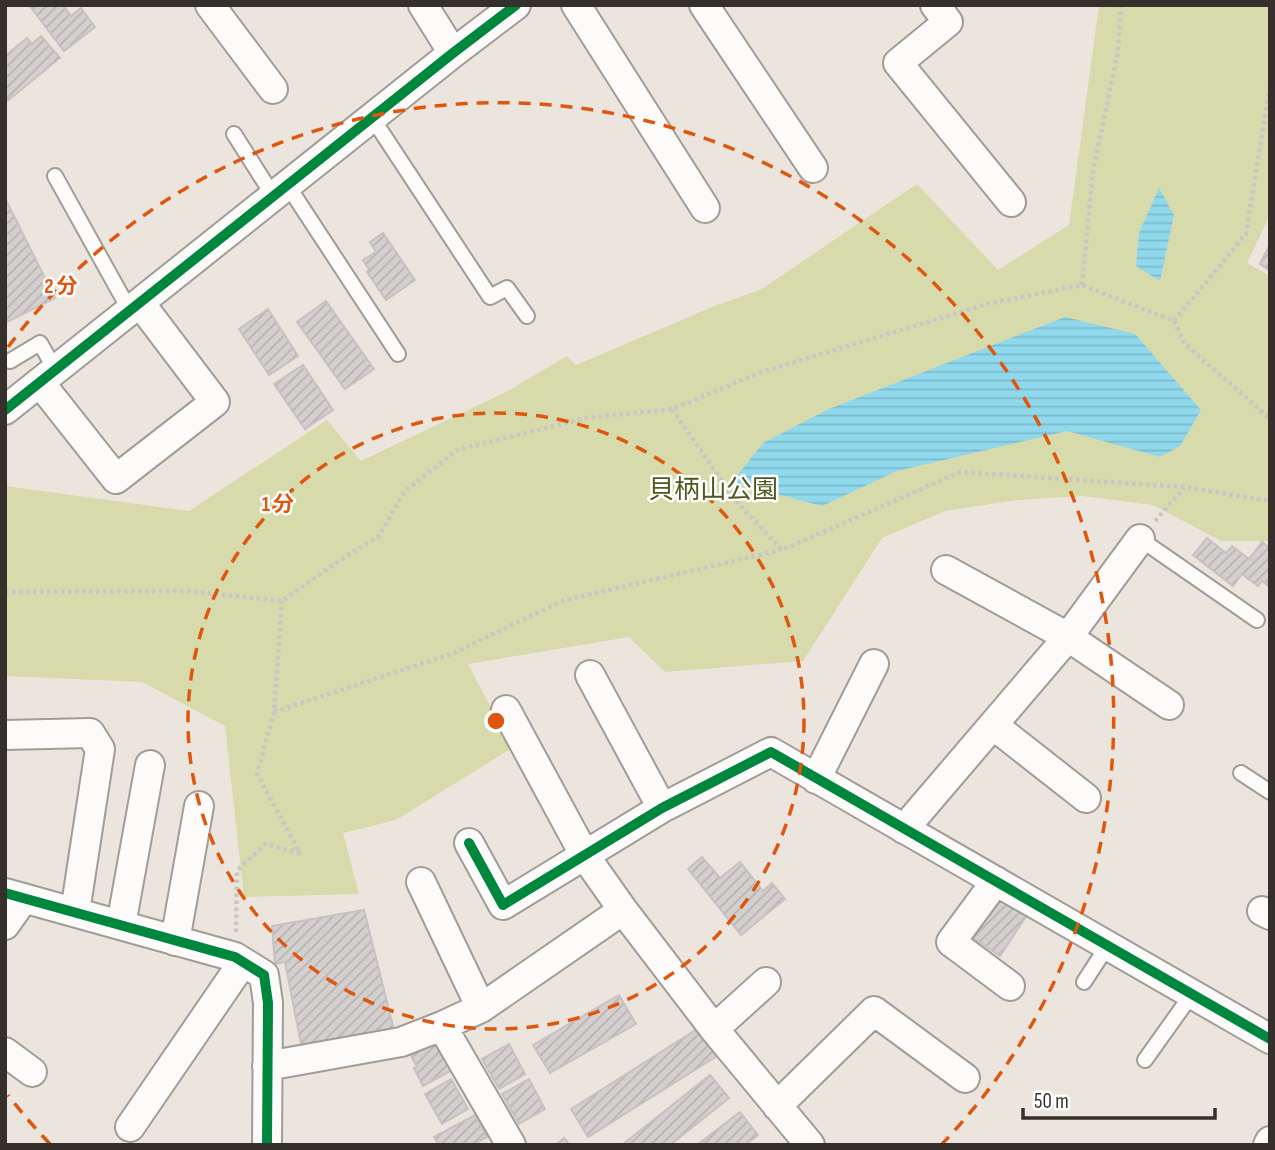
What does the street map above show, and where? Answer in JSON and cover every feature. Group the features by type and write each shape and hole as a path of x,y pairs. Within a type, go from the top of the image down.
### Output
{"street":[{"path":"210,5 273,89"},
{"path":"423,5 453,53"},
{"path":"5,411 516,5"},
{"path":"576,5 705,208"},
{"path":"704,5 813,169"},
{"path":"935,5 948,22 898,63 1011,202"},
{"path":"49,377 116,479 215,402 135,307"},
{"path":"904,829 1068,637 1140,539"},
{"path":"946,570 1068,637 1169,705"},
{"path":"817,779 874,664"},
{"path":"590,675 662,808"},
{"path":"506,710 585,856 714,1029 810,1145"},
{"path":"993,725 1086,798"},
{"path":"5,736 90,733 100,749 75,912"},
{"path":"469,843 503,905 662,808 771,752 1270,1039"},
{"path":"121,925 150,765"},
{"path":"175,941 199,806"},
{"path":"996,881 951,942 1010,986"},
{"path":"421,882 481,1008"},
{"path":"5,925 14,896 239,960 264,975 268,1003 268,1145"},
{"path":"267,1066 401,1042 442,1026 481,1008 623,910"},
{"path":"130,1128 239,960"},
{"path":"714,1029 766,982"},
{"path":"777,1106 874,1011 965,1078"},
{"path":"442,1026 509,1144"},
{"path":"5,1052 32,1072"}],"lane":[{"path":"373,119 490,297 507,288 527,316"},
{"path":"234,134 281,192 398,354"},
{"path":"55,176 135,307"},
{"path":"10,361 40,343 49,377"},
{"path":"1140,539 1256,620"},
{"path":"1241,773 1270,792"},
{"path":"1084,982 1108,945"},
{"path":"1145,1060 1192,994"}],"path":[{"path":"1083,285 1093,172 1118,51 1121,5"},
{"path":"1174,321 1246,234 1270,85"},
{"path":"5,592 186,591 282,601 336,562 379,536 404,492 457,450 586,418 672,409 759,373 987,304 1083,285 1174,321 1184,343 1270,419"},
{"path":"672,409 736,501 782,550"},
{"path":"274,712 454,653 562,601 782,550 960,472 1184,487 1270,501"},
{"path":"1140,539 1184,487"},
{"path":"239,960 237,871 265,844 300,853 257,774 274,712 282,601"}],"green space":[{"name":"貝柄山公園","path":"1099,5 1270,5 1270,215 1247,263 1270,276 1270,541 1221,541 1153,505 1082,496 1017,500 945,511 882,538 803,661 665,672 629,637 468,664 512,748 396,820 343,833 359,894 244,897 225,726 142,682 5,676 5,486 189,511 327,420 361,461 508,391 567,356 576,365 717,305 760,290 917,184 998,270 1069,225"}],"water":[{"path":"1159,188 1174,215 1160,281 1136,266 1139,233"},
{"path":"1065,317 1135,334 1201,410 1180,446 1160,457 1067,431 897,471 822,506 732,482 763,443 829,409"}],"building":[{"path":"29,5 63,5 71,16 81,8 95,27 64,51"},
{"path":"41,36 60,58 5,103 5,56 27,38 32,44"},
{"path":"5,198 55,298 5,323"},
{"path":"383,233 415,280 386,300 367,272 369,269 363,260 376,252 370,242"},
{"path":"1270,244 1270,271 1260,264"},
{"path":"326,301 374,369 345,389 297,322"},
{"path":"268,309 298,356 269,375 239,329"},
{"path":"303,365 333,410 305,429 274,384"},
{"path":"1207,538 1226,553 1232,546 1249,559 1262,542 1270,548 1270,587 1262,581 1258,586 1242,574 1233,586 1193,555"},
{"path":"702,857 720,878 740,862 763,891 772,883 785,899 741,935 688,869"},
{"path":"1000,893 1029,912 1000,956 972,937"},
{"path":"364,910 394,1030 302,1049 285,962 275,964 272,926"},
{"path":"619,995 636,1024 550,1073 533,1045"},
{"path":"699,1028 717,1056 588,1137 571,1109"},
{"path":"433,1034 452,1070 423,1086 407,1048"},
{"path":"509,1044 525,1074 499,1089 482,1059"},
{"path":"710,1075 729,1098 670,1145 622,1145"},
{"path":"451,1079 468,1109 442,1124 425,1094"},
{"path":"529,1079 545,1109 519,1124 502,1094"},
{"path":"740,1112 758,1135 745,1145 697,1145"},
{"path":"475,1115 487,1137 472,1145 439,1145 434,1137"},
{"path":"564,1138 570,1145 556,1145"}],"cycle path":[{"path":"5,410 516,5"},
{"path":"469,843 503,905 662,808 771,752 1270,1039"},
{"path":"5,893 235,957 264,975 268,1003 267,1145"}]}
